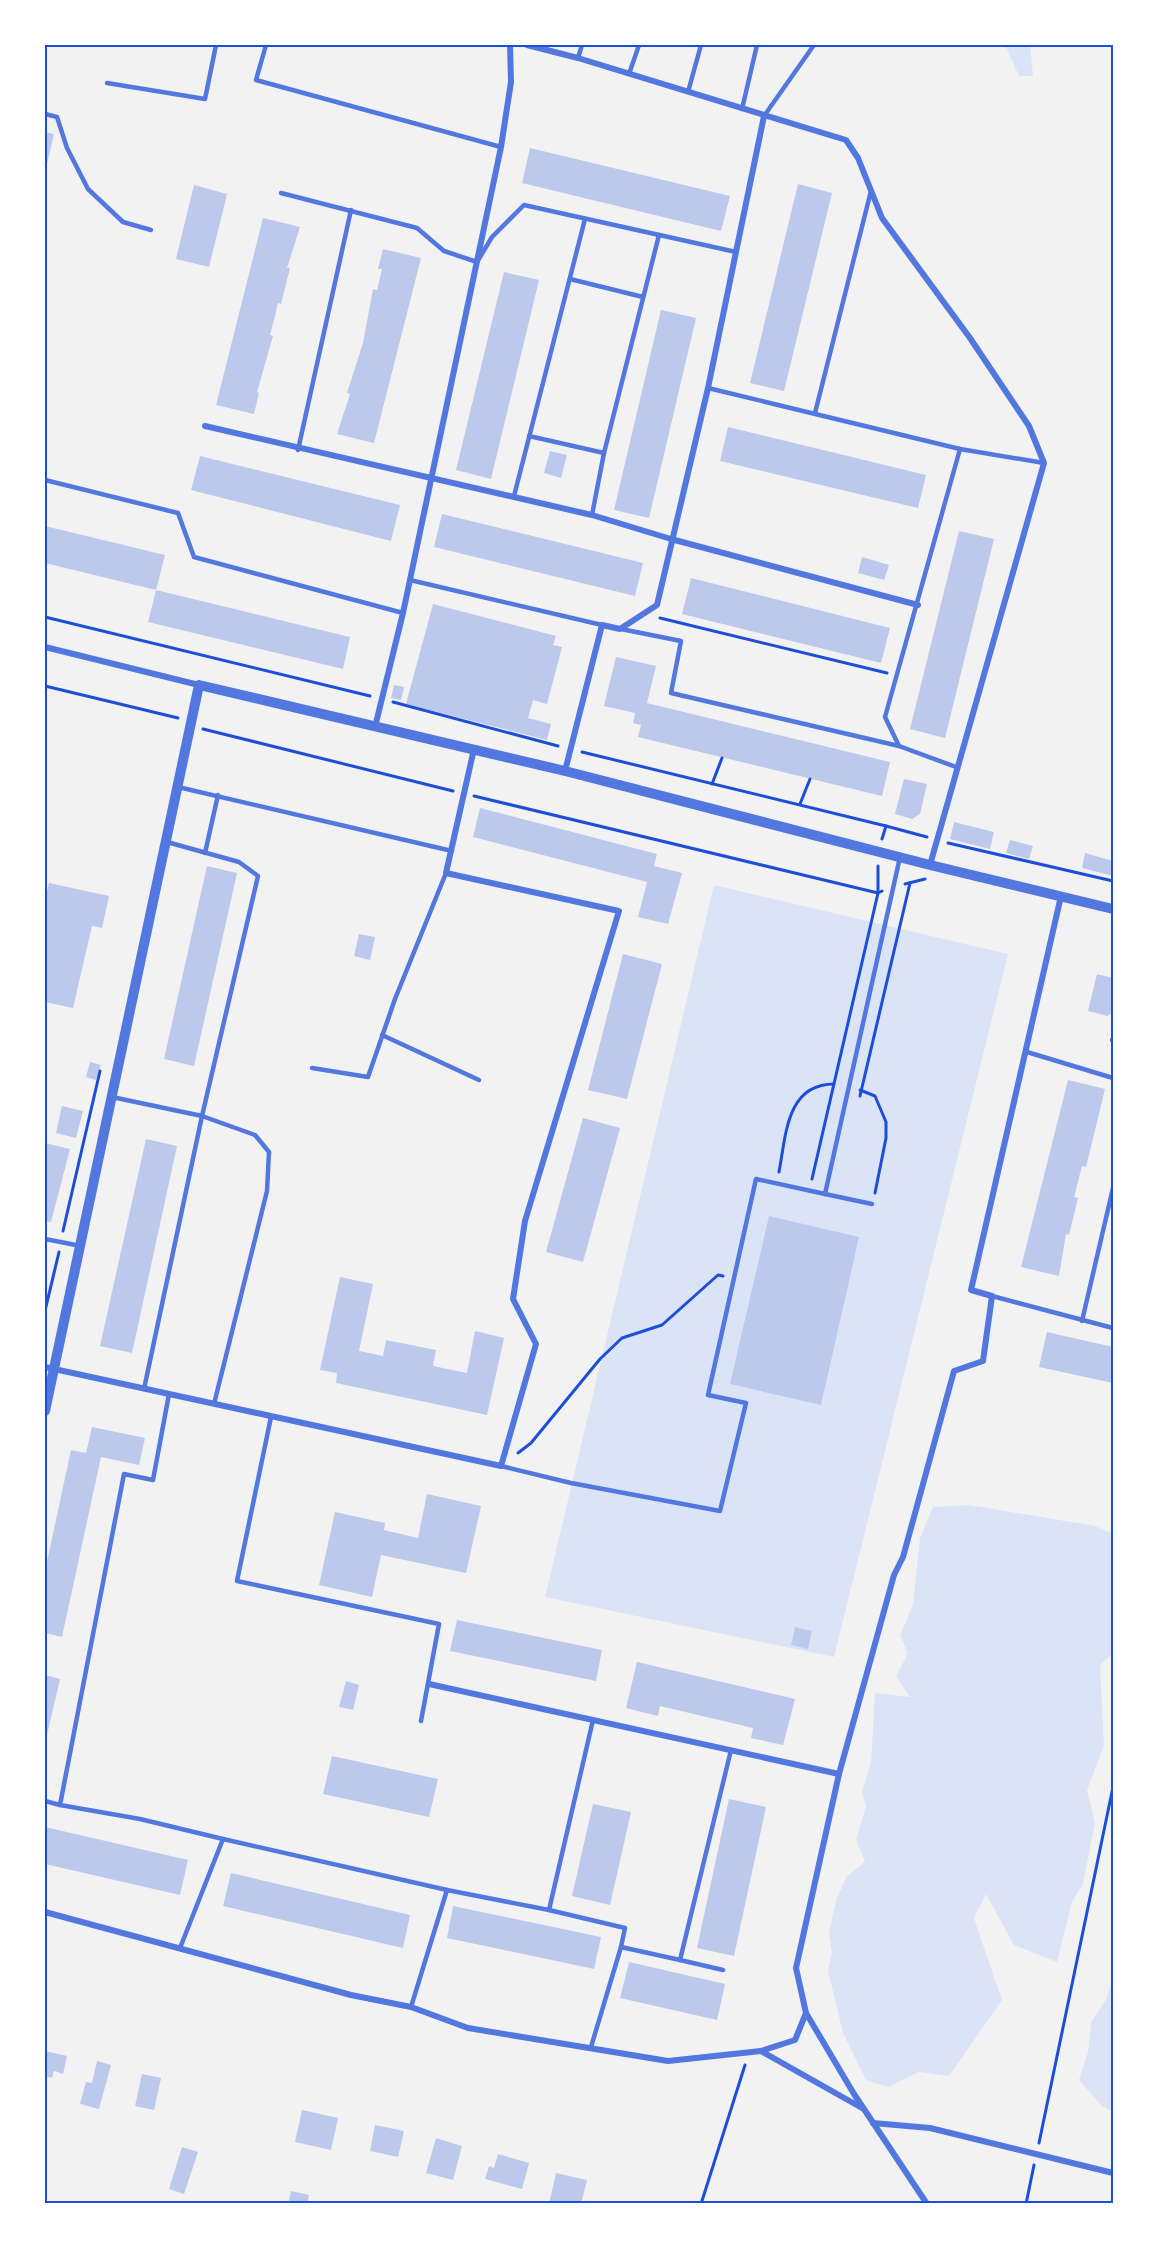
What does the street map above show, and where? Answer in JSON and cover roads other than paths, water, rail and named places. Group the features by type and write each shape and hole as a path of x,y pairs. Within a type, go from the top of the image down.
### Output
{"street":[{"path":"375,727 403,613 501,147 511,82 510,45"},
{"path":"526,45 578,58 846,140 858,158 882,218 970,338 1029,426 1044,463 930,865"},
{"path":"565,771 602,625 620,629 657,605 670,539 708,388 764,116"},
{"path":"205,426 298,450 432,477 592,515 670,539 918,605"},
{"path":"45,647 565,771 930,865 1113,909"},
{"path":"45,1411 50,1368 81,1246 199,685"},
{"path":"50,1368 501,1466 536,1344 513,1299 525,1221 549,1135 619,911 446,873 474,749"},
{"path":"927,2204 864,2109 806,2013 796,1968 839,1774 894,1575 903,1557 954,1371 983,1361 992,1296 971,1290 1061,896"},
{"path":"429,1684 839,1774"},
{"path":"45,1912 351,1995 411,2007 468,2028 669,2061 761,2051 795,2040 806,2013"},
{"path":"761,2051 864,2109"},
{"path":"873,2123 930,2128 1036,2156 1113,2173"}],"lane":[{"path":"107,83 205,99 216,45"},
{"path":"266,45 256,80 501,147"},
{"path":"578,58 582,45"},
{"path":"629,74 639,45"},
{"path":"687,92 701,45"},
{"path":"742,109 757,45"},
{"path":"764,116 814,45"},
{"path":"45,114 57,117 67,148 88,189 123,222 151,230"},
{"path":"815,412 871,190"},
{"path":"281,193 417,228 444,251 477,262 492,237 524,205 736,252"},
{"path":"298,450 351,210"},
{"path":"514,496 585,219"},
{"path":"592,515 604,453 658,235"},
{"path":"570,279 643,297"},
{"path":"708,388 815,412 960,449 1044,463"},
{"path":"529,436 604,453"},
{"path":"899,746 885,717 960,449"},
{"path":"45,480 178,513 194,557 403,613"},
{"path":"410,580 602,625"},
{"path":"620,629 681,641 671,693 899,746 956,767"},
{"path":"178,787 452,851"},
{"path":"205,853 218,795"},
{"path":"144,1389 202,1116 258,876 239,862 166,842"},
{"path":"825,1194 900,857"},
{"path":"312,1068 368,1077 382,1035 446,873"},
{"path":"382,1035 479,1080"},
{"path":"1027,1052 1113,1078"},
{"path":"112,1097 202,1116 255,1135 269,1152 267,1191 214,1404"},
{"path":"501,1466 571,1483 720,1511 746,1403 708,1395 756,1179 872,1204"},
{"path":"1082,1321 1113,1188"},
{"path":"45,1239 81,1246"},
{"path":"992,1296 1113,1328"},
{"path":"60,1805 124,1474 153,1480 169,1395"},
{"path":"271,1417 237,1581 439,1624 421,1721"},
{"path":"549,1910 593,1719"},
{"path":"680,1960 731,1750"},
{"path":"45,1802 140,1819 447,1890 625,1928 591,2047"},
{"path":"180,1948 223,1839"},
{"path":"411,2007 447,1890"},
{"path":"621,1947 723,1970"}]}
